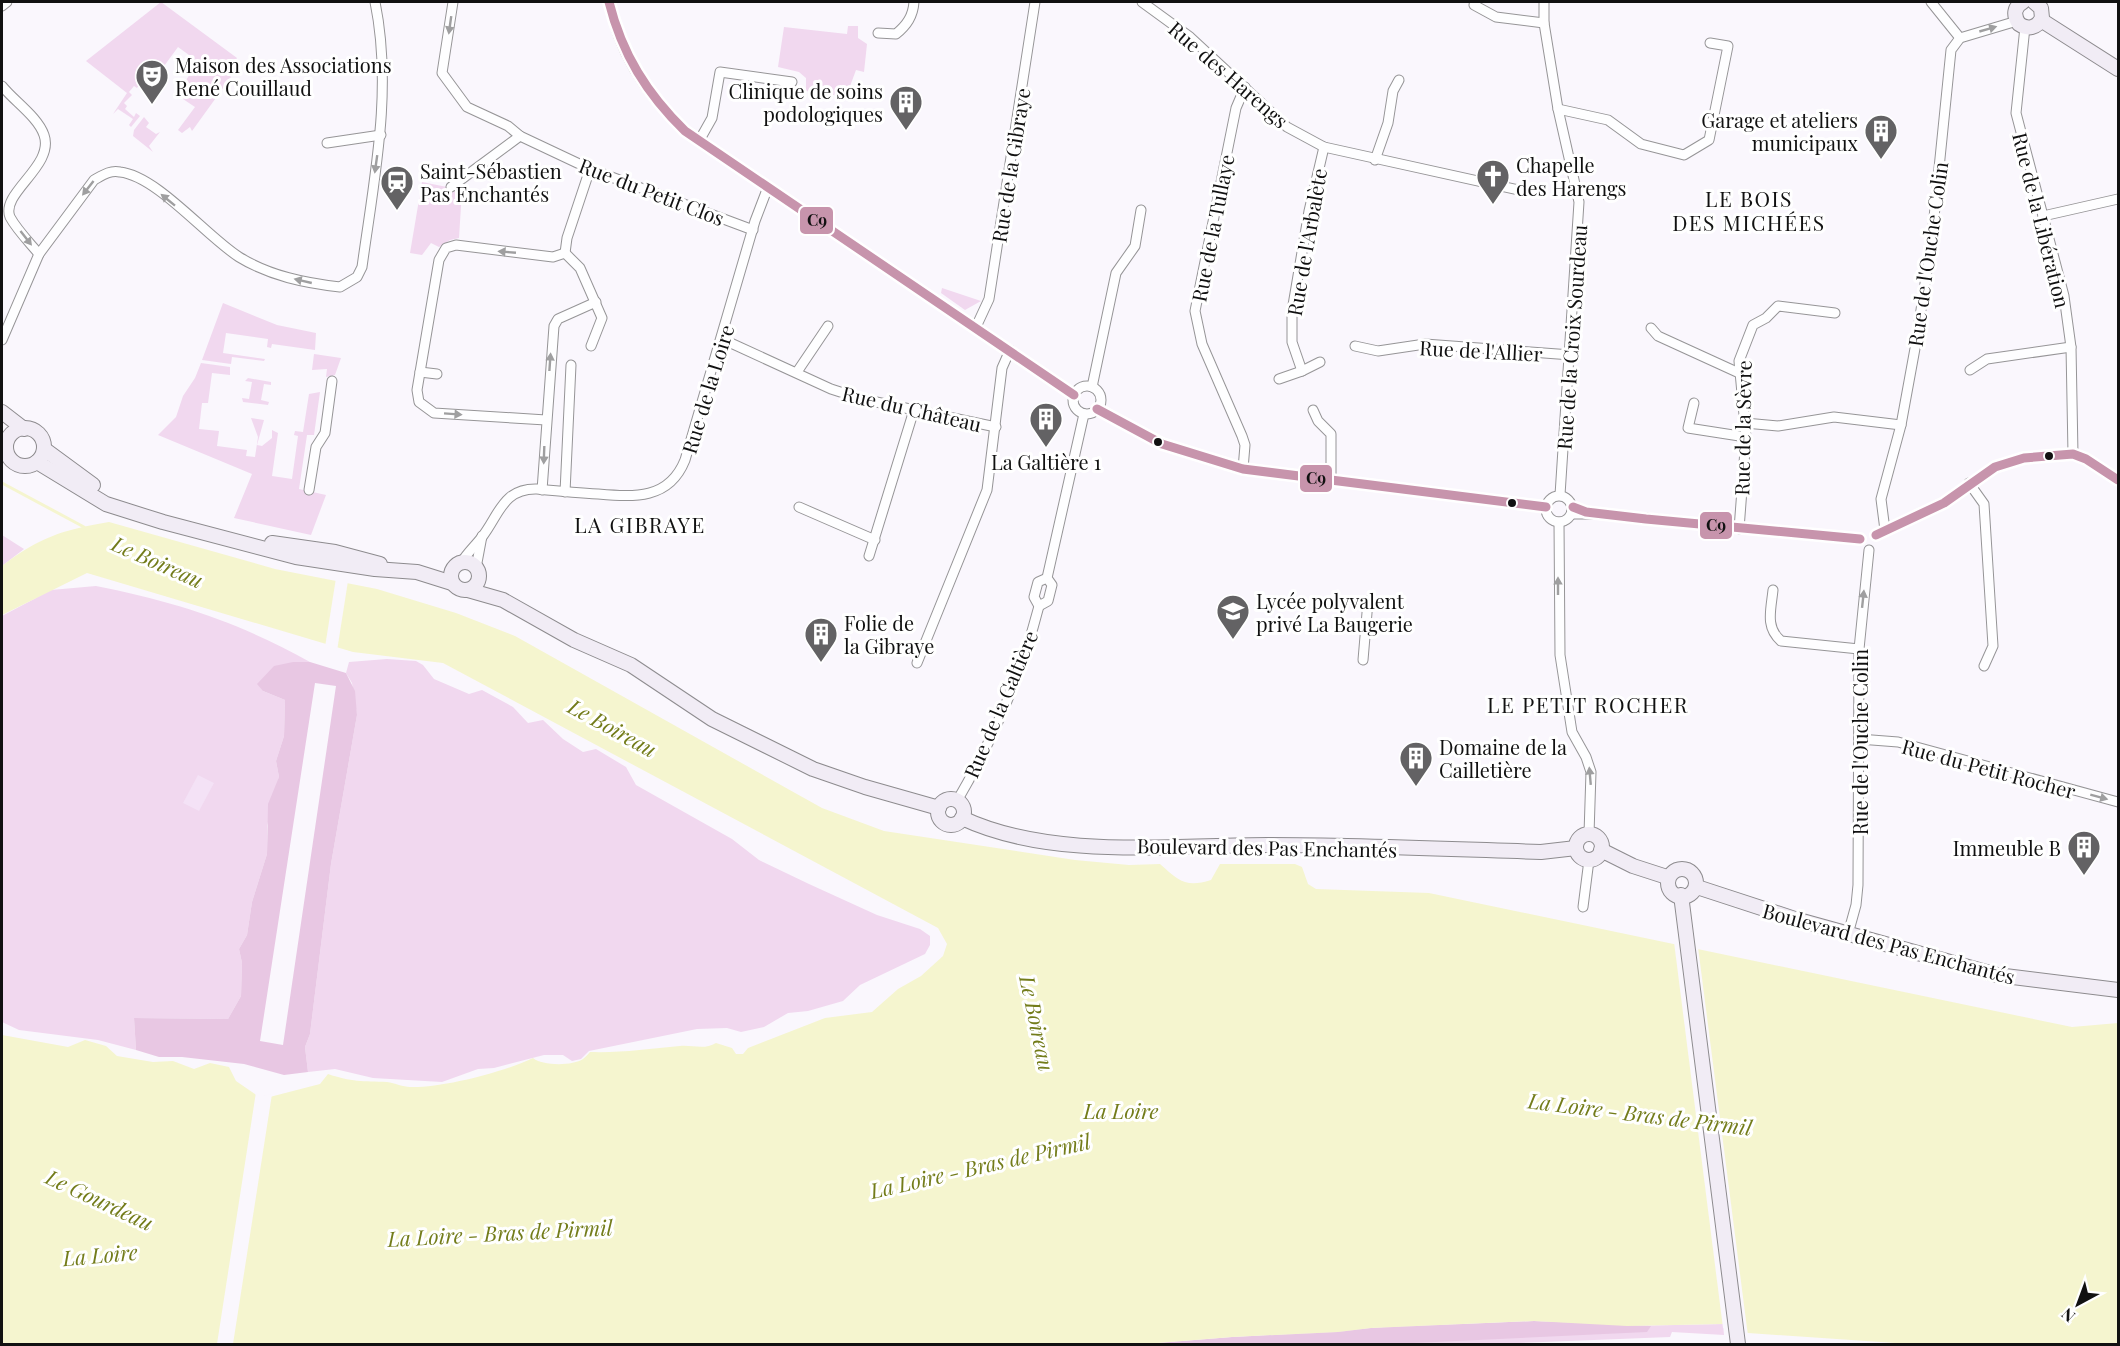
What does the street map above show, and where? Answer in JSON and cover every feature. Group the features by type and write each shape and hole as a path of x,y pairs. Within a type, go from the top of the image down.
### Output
{"main road":[{"path":"2018,12 2034,27 2041,20 2040,3"},
{"path":"2041,20 2118,69"},
{"path":"2,414 12,434"},
{"path":"12,434 39,435 44,449 107,494 149,517"},
{"path":"12,434 4,451 17,465 27,466 37,462 44,449"},
{"path":"37,462 106,504 149,517 241,541 335,552 366,559 393,569 417,572 452,583 460,590 468,590 503,600 574,640 644,672 712,719 813,769 865,788 939,808"},
{"path":"417,572 468,563 503,600"},
{"path":"452,583 451,575 457,565"},
{"path":"468,590 476,585 478,573"},
{"path":"946,800 957,801 963,809 962,818 954,824 945,824 940,818 939,808 946,800"},
{"name":"Boulevard des Pas Enchantés","path":"962,818 1003,832 1089,845 1268,845 1541,852 1576,848"},
{"path":"1589,834 1599,840 1601,850 1597,856 1589,860 1581,858 1576,848 1579,838 1589,834"},
{"path":"1601,850 1633,866 1667,877"},
{"path":"1667,877 1678,870 1688,872 1695,877 1697,887 1681,900"},
{"path":"1667,877 1669,888 1681,900 1738,1344"},
{"name":"Boulevard des Pas Enchantés","path":"1697,887 1997,975 2118,990"}],"street":[{"path":"2,6 7,2"},
{"path":"2,340 39,254 94,180 107,172 119,171 139,179 238,256 263,269 284,277 340,287 357,277 362,267 381,135 382,50 375,2"},
{"name":"Rue du Petit Clos","path":"453,2 442,73 467,107 508,126 520,136 590,169 753,230"},
{"path":"609,2 624,50 639,77 670,117 699,141 1074,395"},
{"path":"878,33 896,34 905,27 913,11 914,2"},
{"name":"Rue de la Gibraye","path":"976,327 989,299 1035,2"},
{"name":"Rue des Harengs","path":"1142,2 1190,37 1287,127 1324,147 1528,192"},
{"name":"Rue de la Croix Sourdeau","path":"1544,2 1544,23 1558,109 1580,202 1560,495"},
{"path":"1931,2 1960,38 2018,12"},
{"path":"1474,5 1496,17 1544,23"},
{"name":"Rue de la Libération","path":"2018,12 2016,112 2064,296 2071,347 2073,454"},
{"name":"Rue de l'Ouche Colin","path":"1885,530 1881,499 1901,425 1932,237 1951,50 1960,38"},
{"path":"1558,109 1608,120 1641,144 1684,155 1709,140 1728,46 1710,43"},
{"path":"699,141 712,118 720,72 792,82"},
{"path":"1375,160 1388,123 1393,91 1399,80"},
{"path":"2,86 16,104 36,121 45,140 41,160 11,199 8,207 9,216 39,254"},
{"name":"Rue de la Tullaye","path":"1244,470 1242,436 1202,344 1195,311 1236,108 1245,87"},
{"path":"327,143 381,135"},
{"path":"451,187 520,136"},
{"name":"Rue de l'Arbalète","path":"1302,371 1292,342 1292,311 1324,147"},
{"path":"565,253 567,238 590,169"},
{"name":"Rue de la Loire","path":"457,565 482,536 501,504 510,496 528,489 638,497 657,492 672,483 686,460 753,230 768,187"},
{"path":"2043,216 2118,199"},
{"path":"1092,387 1116,273 1135,246 1141,210"},
{"path":"546,420 434,413 419,402 417,390 439,260 447,248 456,245 553,257 565,253"},
{"path":"565,253 580,268 602,318 591,345"},
{"path":"542,490 554,326 558,319 596,302"},
{"name":"Rue de la Sèvre","path":"1739,529 1746,437 1739,361 1754,325 1766,318 1778,306 1835,313"},
{"path":"797,372 828,326"},
{"path":"1651,328 1658,336 1739,373"},
{"name":"Rue du Château","path":"722,339 831,389 914,410 996,427"},
{"name":"Rue de l'Allier","path":"1355,346 1378,351 1425,344 1571,355"},
{"path":"1970,370 1987,358 2071,347"},
{"path":"917,663 987,490 1002,369 1010,350"},
{"path":"1279,379 1320,362"},
{"path":"565,492 571,365"},
{"path":"420,372 437,374"},
{"path":"309,490 316,447 325,433 332,381"},
{"path":"1082,387 1092,387 1100,396 1097,409 1091,414 1084,414 1075,407 1074,395 1082,387"},
{"path":"1694,403 1688,428 1746,437"},
{"path":"1097,409 1162,444 1244,470 1546,507"},
{"path":"869,556 914,410"},
{"path":"1313,410 1318,421 1331,434 1330,482"},
{"name":"Rue de la Galtière","path":"1039,606 1048,601 1052,585 1047,578 1084,414"},
{"path":"1745,423 1778,426 1834,417 1901,425"},
{"path":"1876,535 1876,546 1869,550 1862,547 1860,539 1865,532 1876,535 1944,503 1969,483 2008,462 2037,456 2073,454 2086,459 2118,480"},
{"path":"1969,483 1984,504 1993,646 1984,666"},
{"path":"1560,495 1566,497 1572,510 1566,521 1559,522 1548,516 1546,507 1553,497 1560,495"},
{"path":"799,507 875,540"},
{"path":"1572,510 1739,529 1860,539"},
{"path":"1559,522 1561,666 1572,732 1591,772 1589,834"},
{"name":"Rue de la Loire","path":"478,573 482,536"},
{"name":"Rue de l'Ouche Colin","path":"1848,933 1856,905 1858,885 1859,649 1869,550"},
{"name":"Rue de la Galtière","path":"957,801 983,753 1028,646 1039,606 1034,597 1038,582 1047,578"},
{"path":"1773,590 1770,622 1772,633 1781,641 1859,649"},
{"path":"1363,660 1368,601"},
{"name":"Rue du Petit Rocher","path":"1859,739 1898,742 2118,802"},
{"path":"1583,907 1589,860"}],"shaded area":[{"path":"161,2 237,58 227,73 231,77 192,131 190,127 182,133 178,130 195,107 183,99 185,96 179,91 190,74 189,55 178,47 156,77 146,75 137,88 134,86 129,92 132,95 124,103 127,106 125,109 134,117 136,113 140,116 131,127 129,125 133,119 118,109 113,114 127,93 86,61"},
{"path":"848,26 858,26 858,38 867,44 864,72 856,70 846,97 806,91 806,78 799,72 778,67 784,27 847,34"},
{"path":"144,117 149,123 146,127 156,134 160,132 149,146 153,152 133,136 134,130"},
{"path":"422,182 462,190 459,238 450,240 439,247 431,243 422,255 410,253"},
{"path":"942,288 981,301 965,310 941,293"},
{"path":"223,303 277,325 316,333 315,350 272,344 271,348 267,347 268,339 226,333 223,353 265,359 264,361 232,357 231,364 202,360"},
{"path":"314,354 341,358 335,375 326,377 327,369 312,370"},
{"path":"201,363 230,367 230,375 212,373 208,403 202,403 199,429 219,431 217,446 247,450 246,456 255,457 258,437 251,418 264,420 257,445 262,446 272,438 272,430 278,433 272,476 292,479 298,436 294,435 295,431 303,432 309,394 320,392 314,435 307,435 299,489 326,495 311,535 234,518 252,474 158,435 176,417 183,396 195,378"},
{"path":"248,378 271,382 271,385 264,384 261,400 269,402 268,405 243,402 242,398 249,399 252,382 245,381"},
{"path":"2,535 24,549 2,566"},
{"path":"96,586 153,599 206,615 258,636 310,662 293,662 263,691 285,700 284,736 276,761 279,777 267,826 267,854 252,902 247,935 239,949 242,963 241,996 228,1019 134,1018 136,1050 98,1040 19,1030 2,1022 2,616 51,590"},
{"path":"387,659 416,661 423,665 434,679 469,694 482,690 513,707 528,723 543,720 563,739 583,752 596,749 626,767 636,785 732,839 759,860 877,915 920,929 930,936 930,945 925,954 860,985 843,1001 808,1011 788,1013 764,1027 741,1032 727,1028 697,1029 589,1051 581,1059 572,1061 563,1055 544,1055 494,1068 478,1069 442,1082 373,1078 335,1069 308,1072 305,1047 310,1034 331,864 357,715 352,683 346,673 349,662"},
{"path":"293,662 310,662 346,673 355,691 357,715 331,864 310,1034 305,1047 308,1072 284,1075 244,1064 182,1057 159,1057 136,1050 134,1018 228,1019 241,996 242,963 239,949 247,935 252,902 267,854 268,804 279,777 276,761 284,736 285,700 263,691 257,684 274,666","holes":["315,683 336,686 283,1045 260,1041"]},
{"path":"198,775 214,783 199,811 183,803"},
{"path":"1534,1321 1651,1326 1647,1332 1392,1344 1145,1344 1371,1328"},
{"path":"1573,1321 1627,1326 1723,1324 1724,1335 1672,1332 1670,1337 1494,1344 1145,1344 1402,1326"}],"water":[{"name":"La Loire","path":"109,522 275,569 377,589 456,613 515,636 822,808 884,831 1075,860 1129,865 1160,864 1178,879 1189,883 1211,880 1220,864 1295,864 1302,867 1308,884 1316,889 1429,893 2072,1027 2118,1023 2118,1344 1910,1344 1748,1333 1723,1324 1627,1326 1534,1321 1371,1328 1145,1344 2,1344 2,1035 68,1047 85,1040 106,1046 117,1056 153,1062 173,1061 194,1069 210,1063 229,1067 236,1081 262,1099 320,1084 328,1074 350,1080 423,1087 473,1078 506,1069 533,1058 550,1064 572,1063 583,1059 590,1052 680,1046 703,1047 716,1043 732,1048 736,1054 743,1054 748,1048 825,1018 872,1012 898,989 921,976 943,956 947,944 938,928 443,663 353,652 87,573 2,615 2,566 28,548 52,536"}],"pier":[{"path":"336,578 348,581 337,651 325,647"},
{"path":"1674,942 1698,947 1748,1336 1723,1328"},
{"path":"256,1092 263,1096 272,1094 233,1344 217,1344"}],"waterway":[{"name":"Le Boireau","path":"2,483 84,527"}],"transit line":[{"name":"C9","path":"609,2 621,39 638,72 659,103 685,131 1074,395"},
{"name":"C9","path":"1097,409 1162,444 1243,469 1546,507"},
{"name":"C9","path":"1876,535 1944,503 1995,467 2024,458 2073,454 2086,459 2118,480"},
{"name":"C9","path":"1573,507 1586,512 1646,519 1860,539"}],"place":[{"name":"Maison des Associations René Couillaud","path":"152,105"},
{"name":"Clinique de soins podologiques","path":"906,131"},
{"name":"Garage et ateliers municipaux","path":"1881,160"},
{"name":"Chapelle des Harengs","path":"1493,205"},
{"name":"Saint-Sébastien Pas Enchantés","path":"397,211"},
{"name":"La Galtière 1","path":"1046,448"},
{"name":"Lycée polyvalent privé La Baugerie","path":"1233,640"},
{"name":"Folie de la Gibraye","path":"821,663"},
{"name":"Domaine de la Cailletière","path":"1416,787"},
{"name":"Immeuble B","path":"2084,876"}],"district":[{"name":"LE BOIS DES MICHÉES","path":"1749,210"},
{"name":"LA GIBRAYE","path":"640,524"},
{"name":"LE PETIT ROCHER","path":"1588,704"}],"water label":[{"name":"La Loire - Bras de Pirmil","path":"1640,1113"},
{"name":"La Loire - Bras de Pirmil","path":"980,1165"},
{"name":"Le Gourdeau","path":"100,1199"},
{"name":"La Loire - Bras de Pirmil","path":"500,1232"}]}
